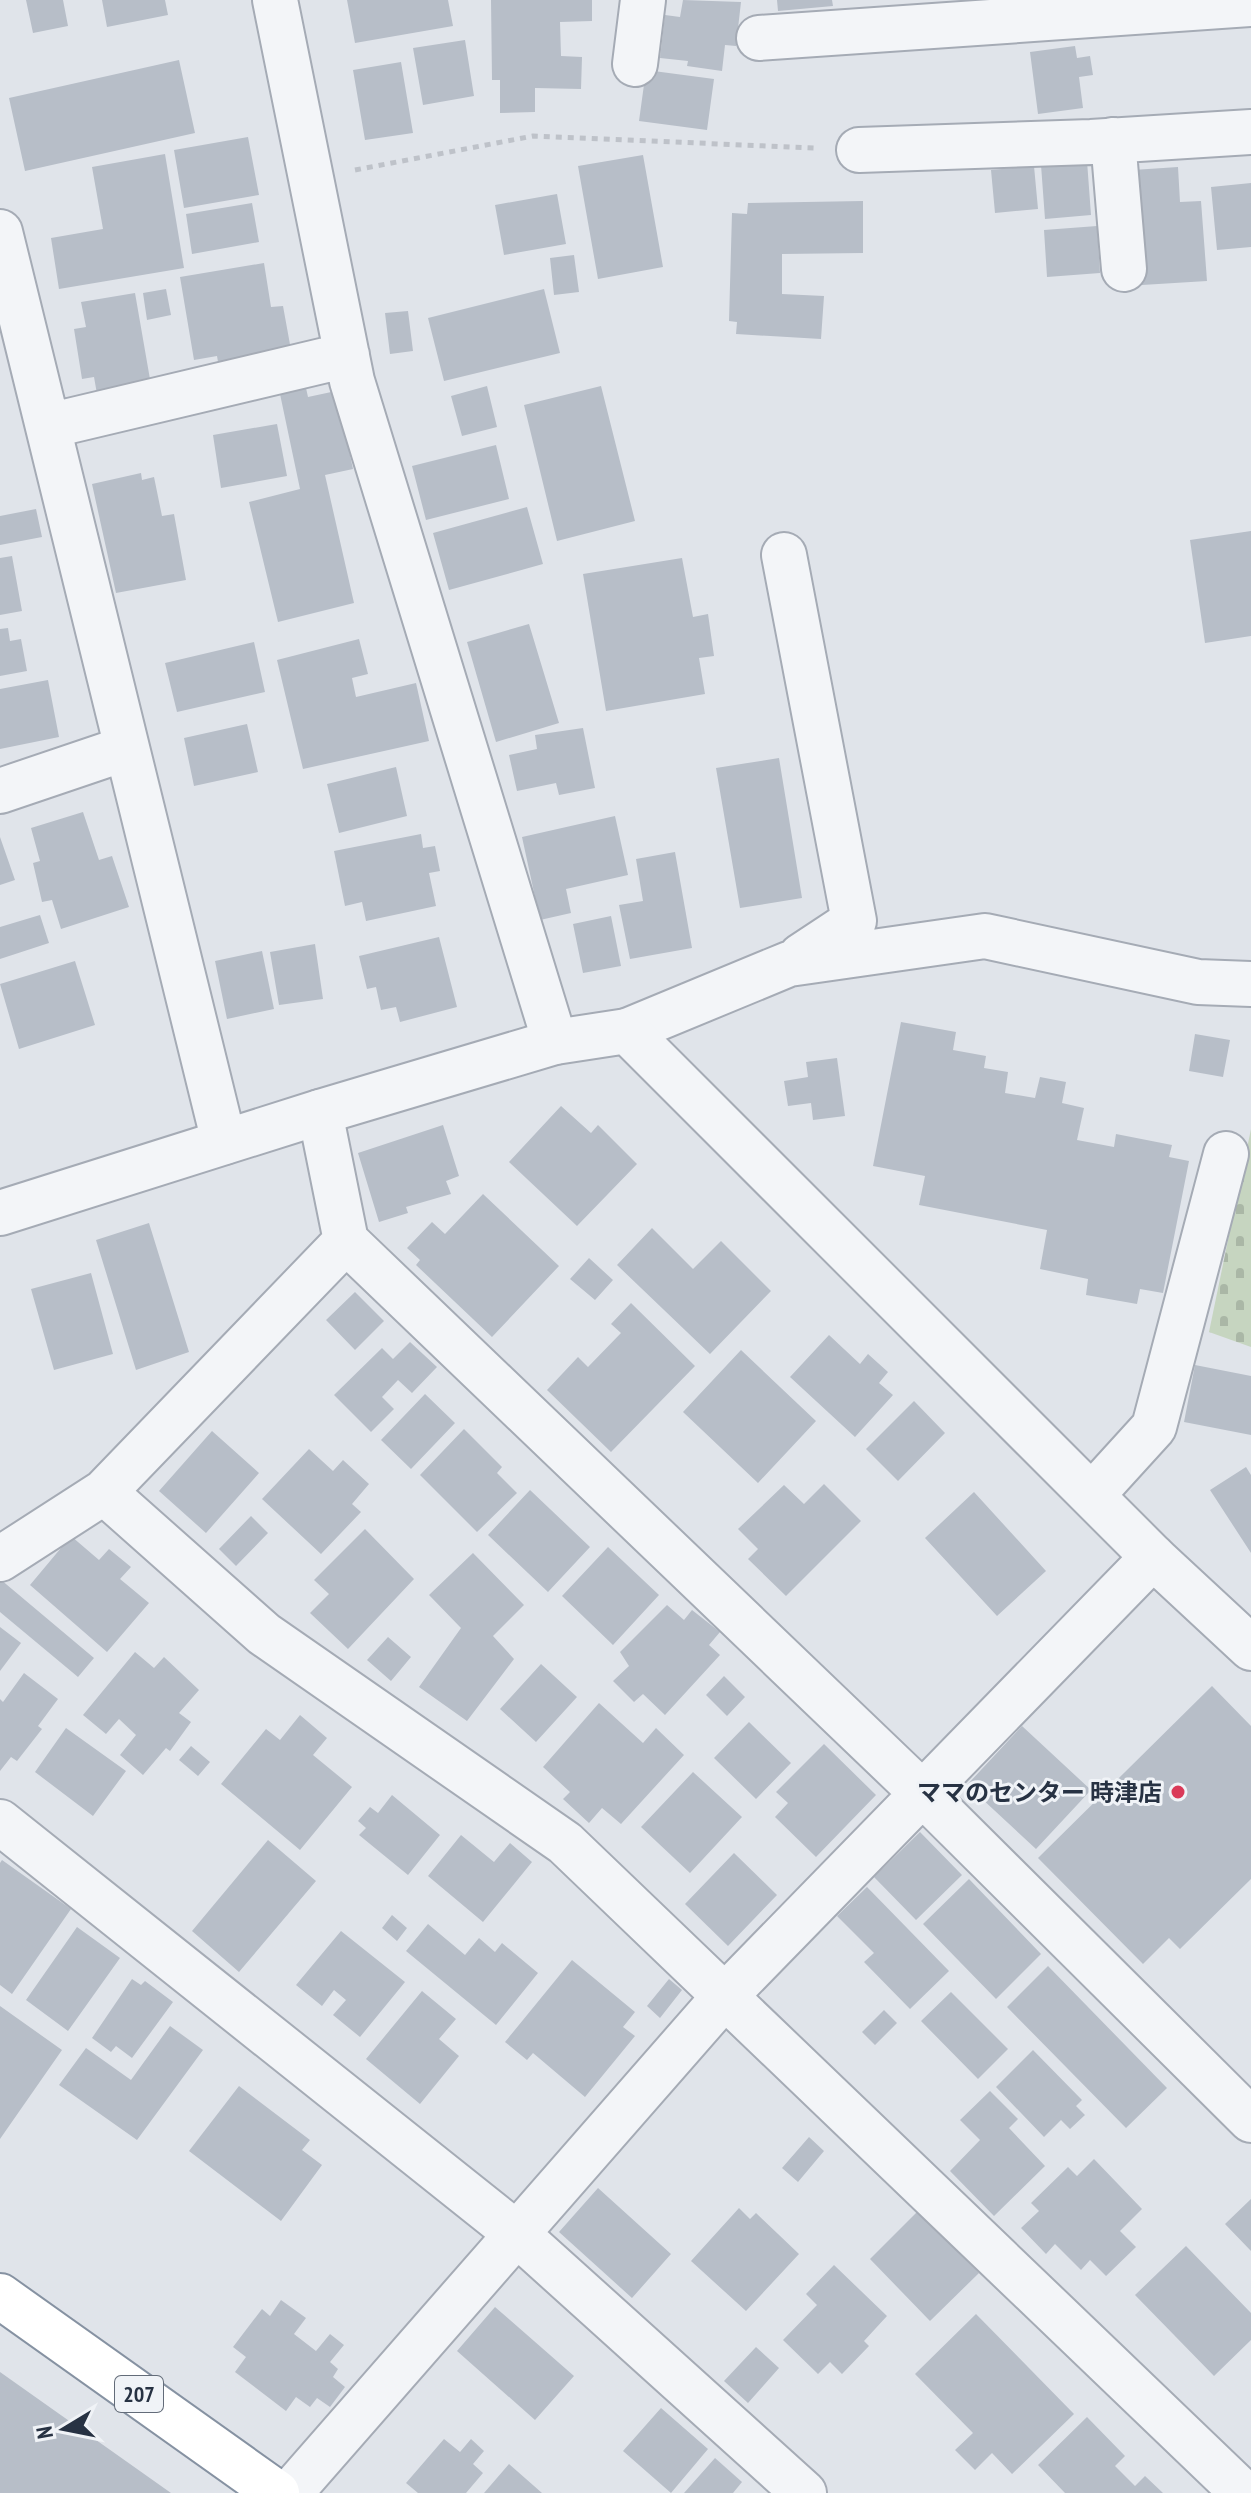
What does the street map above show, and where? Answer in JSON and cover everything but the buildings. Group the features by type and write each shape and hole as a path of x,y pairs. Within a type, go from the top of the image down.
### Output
{"highway":[{"name":"207","path":"0,2296 277,2493"}],"street":[{"path":"275,0 352,381 555,1042"},
{"path":"635,64 643,0"},
{"path":"759,38 1251,4"},
{"path":"859,150 1251,132"},
{"path":"1113,140 1124,269"},
{"path":"0,232 224,1142"},
{"path":"48,426 347,355"},
{"path":"0,1213 555,1042 627,1031 789,964 854,921 784,555"},
{"path":"0,791 127,748"},
{"path":"789,964 985,936 1198,982 1251,984"},
{"path":"627,1031 1153,1557 1251,1648"},
{"path":"320,1112 346,1241 922,1793 1251,2120"},
{"path":"1093,1494 1154,1427 1226,1154"},
{"path":"0,1559 104,1492 346,1241"},
{"path":"104,1492 264,1634 565,1843 1243,2493"},
{"path":"290,2493 724,1997 1153,1557"},
{"path":"0,1822 517,2234 804,2493"}],"path":[{"path":"311,178 533,136 859,150"}],"green space":[{"path":"1251,1129 1251,1347 1209,1332"}],"place":[{"name":"ママのセンター 時津店","path":"1178,1792"}]}
